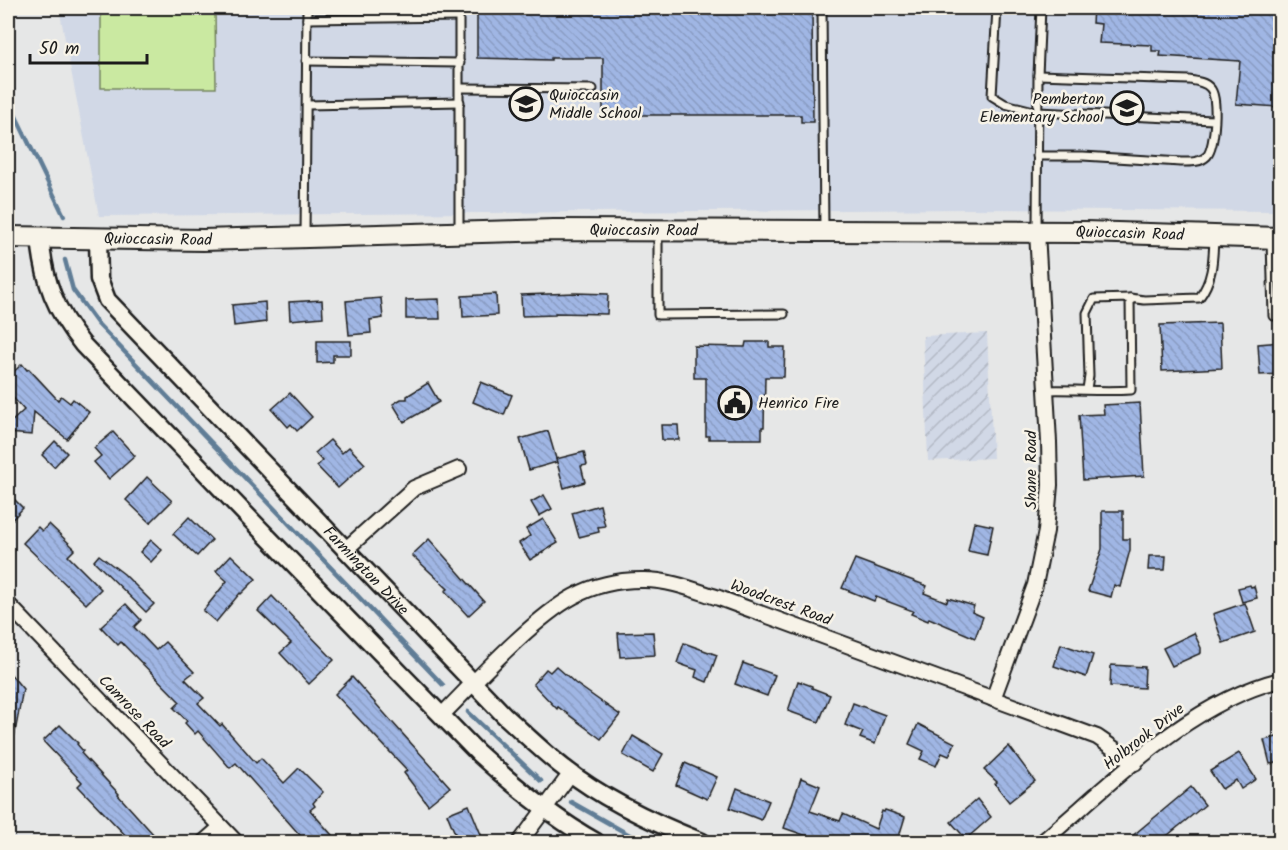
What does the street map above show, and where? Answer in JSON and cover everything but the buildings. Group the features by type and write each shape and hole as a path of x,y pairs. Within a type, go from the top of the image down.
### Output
{"main road":[{"name":"Quioccasin Road","path":"8,237 203,240 459,233 824,231 1036,232 1276,238"}],"street":[{"name":"Shane Road","path":"993,699 1035,585 1043,555 1050,485 1036,232"},
{"path":"40,237 42,264 57,307 83,345 255,525 507,780 544,810 596,843"},
{"name":"Farmington Drive","path":"98,237 99,279 107,300 504,716 571,773 598,791 637,813 702,843"},
{"path":"345,550 414,488 459,469"},
{"name":"Woodcrest Road","path":"442,715 531,626 557,605 579,592 603,585 644,580 672,583 719,598 1097,737 1135,764"},
{"name":"Camrose Road","path":"8,604 236,843"},
{"name":"Holbrook Drive","path":"1042,843 1188,721 1235,696 1281,680"},
{"path":"520,843 571,773"},
{"path":"204,843 221,827"}],"lane":[{"path":"305,238 307,8"},
{"path":"459,8 459,233"},
{"path":"822,8 824,231"},
{"path":"997,8 992,96 1005,104 1038,112 1214,120"},
{"path":"1036,232 1041,8"},
{"path":"307,19 459,17"},
{"path":"306,61 460,63"},
{"path":"1037,156 1194,162 1202,160 1212,148 1214,120 1214,93 1210,88 1198,82 1038,75"},
{"path":"460,88 593,89"},
{"path":"307,105 460,102"},
{"path":"658,231 658,315 784,314"},
{"path":"1088,389 1087,313 1094,299 1199,298 1209,281 1212,270 1215,235"},
{"path":"1273,316 1276,238"},
{"path":"1046,390 1088,389 1099,392 1131,390 1130,298"}],"shaded area":[{"name":"Quioccasin Middle School","path":"59,8 1280,8 1280,211 968,209 99,216"},
{"path":"987,333 993,458 928,461 923,336"}],"green space":[{"path":"101,8 215,8 216,88 101,88"}],"waterway":[{"path":"8,100 64,216"},
{"path":"65,260 73,290 97,323 443,685"},
{"path":"468,712 541,781"},
{"path":"571,802 642,842"}],"place":[{"name":"Quioccasin Middle School","path":"526,104"},
{"name":"Pemberton Elementary School","path":"1127,108"},
{"name":"Henrico Fire","path":"735,403"}]}
